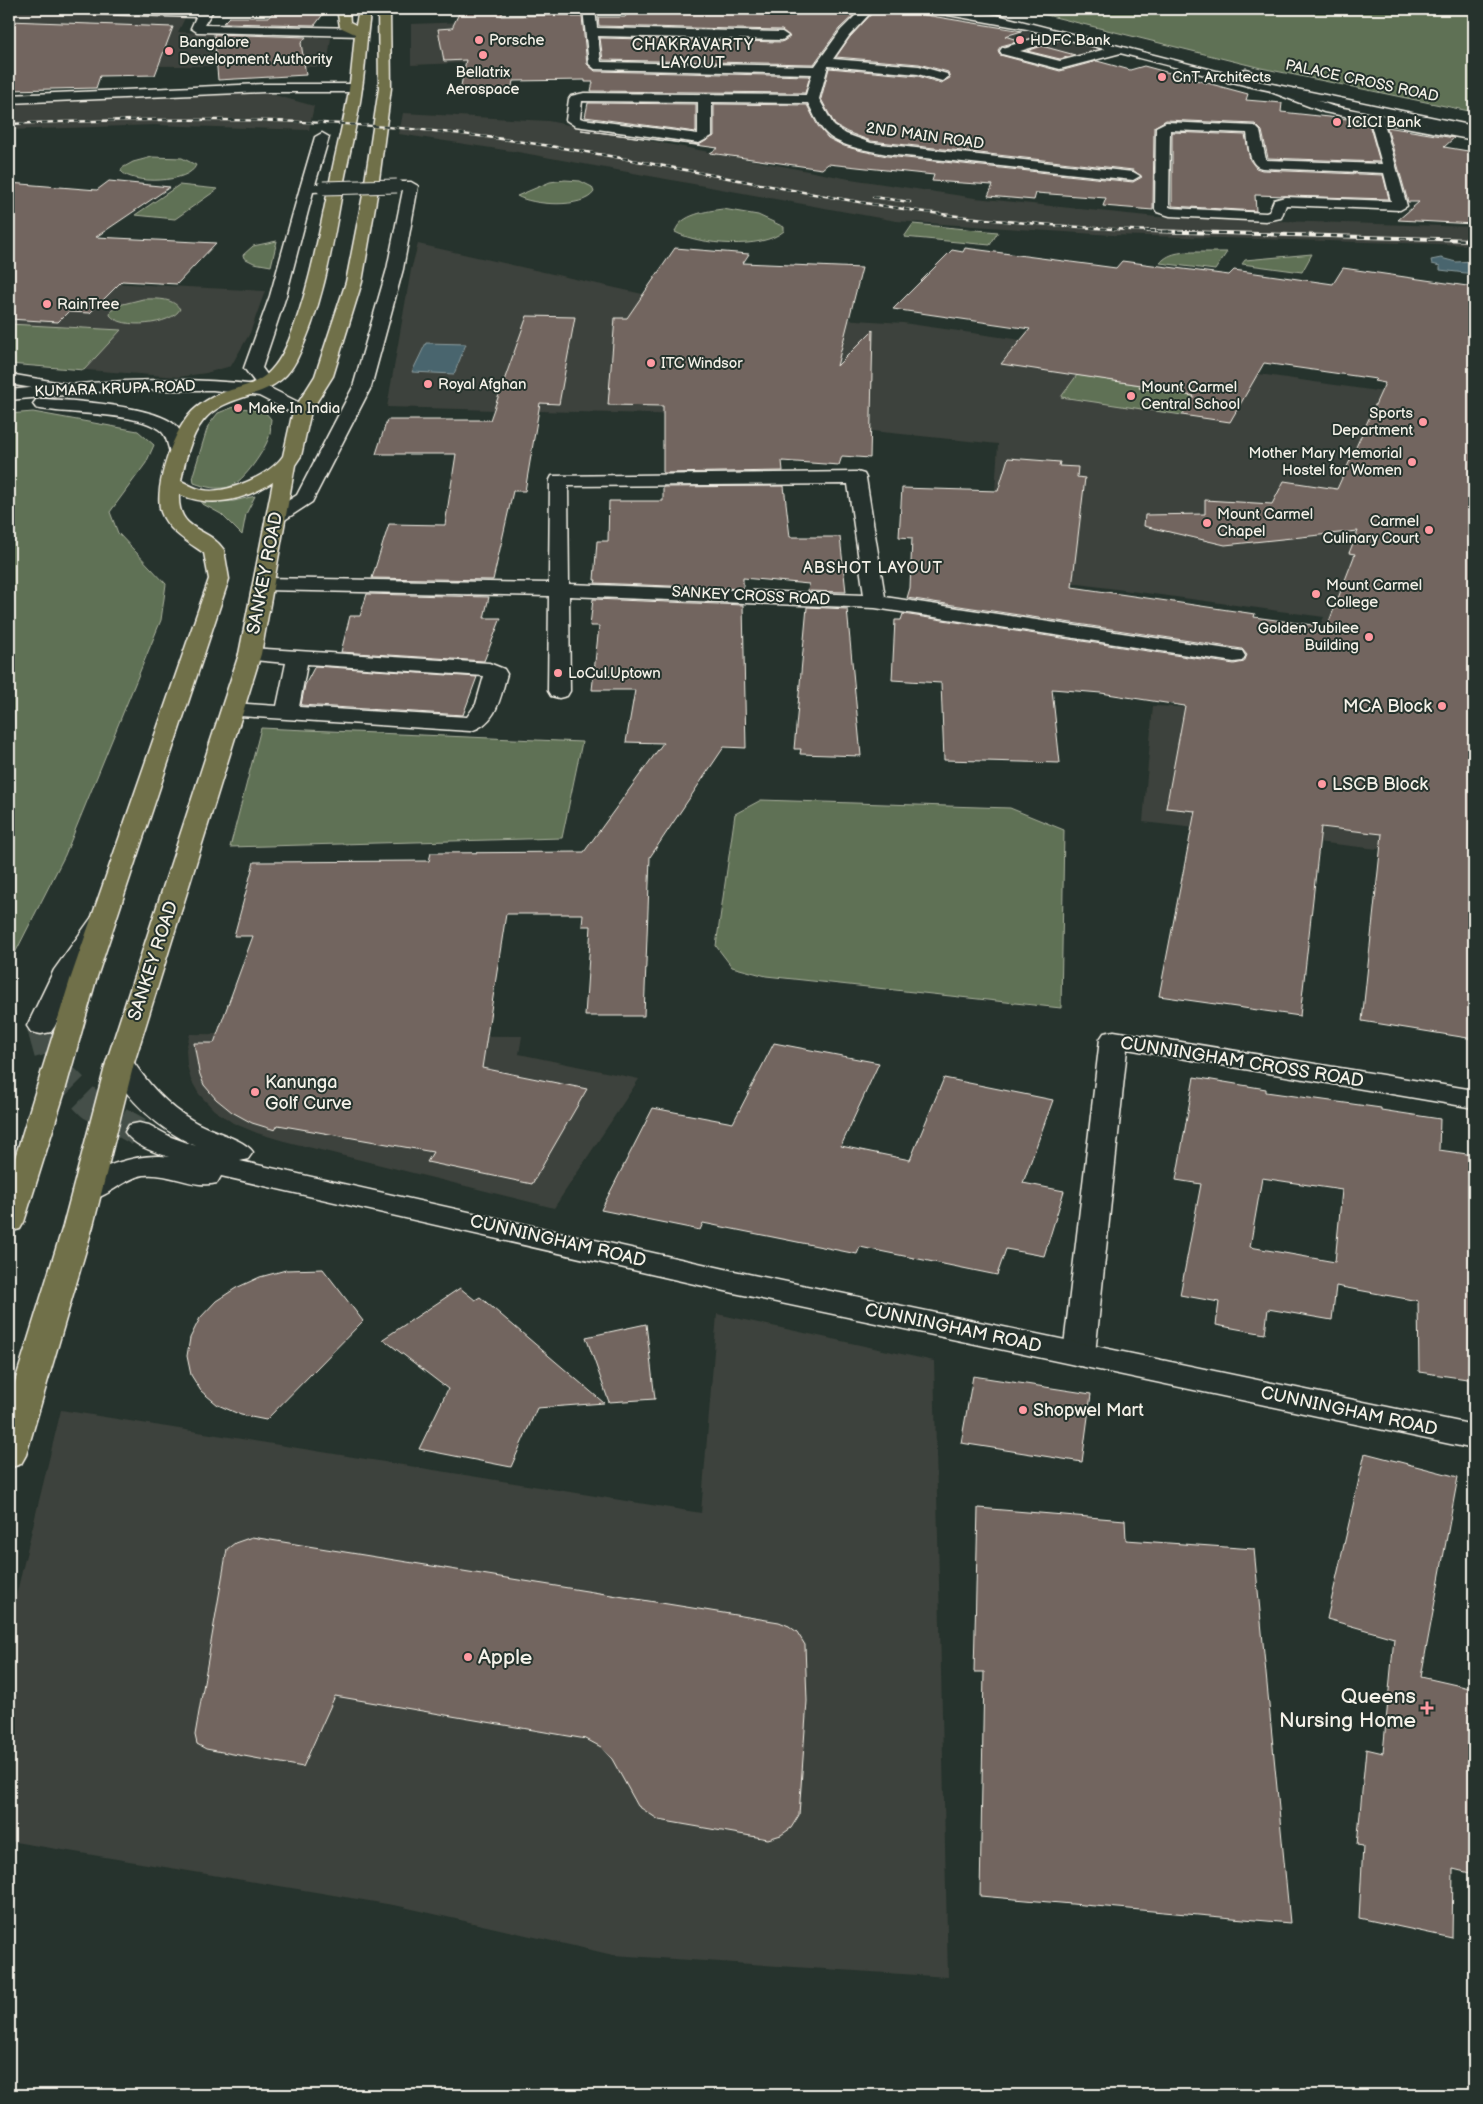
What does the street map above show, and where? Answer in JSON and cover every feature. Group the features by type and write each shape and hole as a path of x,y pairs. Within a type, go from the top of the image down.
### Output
{"main road":[{"path":"343,9 344,24 361,32"},
{"path":"9,1222 103,919 219,579 214,550 178,526 168,506 171,484 179,453 184,439 200,413 227,397 258,386 286,364 315,290 321,191 337,178 356,88 364,12"},
{"path":"384,19 396,19 397,14"},
{"name":"SANKEY ROAD","path":"9,1454 87,1192 120,1063 250,654 286,465 292,456 302,411 324,376 354,282 370,195 385,91 384,19"},
{"path":"171,484 203,496 227,496 250,488 286,465"}],"street":[{"path":"70,9 205,11 197,28 361,32"},
{"path":"589,9 594,64 598,66 822,66 919,70 942,77"},
{"path":"705,98 705,136 699,138 573,120 576,99 584,97 705,98 812,99 822,66 846,33 868,9"},
{"name":"PALACE CROSS ROAD","path":"937,9 978,15 1230,79 1388,114 1474,130"},
{"name":"PALACE CROSS ROAD","path":"980,9 1025,18 1246,73 1474,120"},
{"path":"592,32 782,36"},
{"path":"1059,35 1006,51 1060,65 1117,50"},
{"path":"1230,79 1246,73"},
{"path":"9,99 264,88 356,88"},
{"path":"1276,89 1329,109 1474,136"},
{"name":"2ND MAIN ROAD","path":"812,99 829,129 841,137 868,146 897,151 1133,176"},
{"path":"1376,118 1390,169 1400,206 1285,200 1279,203 1276,215 1266,217 1170,212 1162,209 1163,128 1166,126 1250,129 1253,131 1259,161 1262,164 1390,169"},
{"path":"302,411 258,386 253,368 278,296 321,191 322,137"},
{"path":"276,517 305,498 362,387 395,268 411,186 321,191"},
{"path":"9,379 68,389"},
{"name":"KUMARA KRUPA ROAD","path":"9,395 120,385 258,386"},
{"path":"9,406 64,405 147,419 167,428 175,439 179,453"},
{"path":"559,691 559,480 857,478 875,602"},
{"name":"SANKEY CROSS ROAD","path":"264,584 558,589 875,602 1234,656"},
{"path":"233,710 470,724 476,723 482,718 496,674 489,670 250,654"},
{"path":"287,712 298,657"},
{"path":"41,1026 52,995 71,961 103,919"},
{"name":"CUNNINGHAM CROSS ROAD","path":"1080,1354 1114,1039 1474,1099"},
{"path":"120,1063 129,1081 165,1116 190,1133 220,1146 255,1159 423,1198 525,1232"},
{"name":"CUNNINGHAM ROAD","path":"139,1132 161,1144 229,1168 525,1232 734,1282 1474,1438"},
{"path":"87,1192 105,1180 126,1170 155,1164 409,1222 525,1232"}],"shaded area":[{"name":"Bangalore Development Authority","path":"9,9 185,18 178,32 331,38 327,67 9,65"},
{"path":"885,9 941,14 1004,26 1117,54 1055,70 863,30"},
{"path":"523,20 534,60 411,65 411,24"},
{"path":"267,93 314,106 309,130 154,125 9,130 9,103"},
{"path":"403,113 548,121 844,178 975,198 1157,217 1474,227 1474,245 1112,235 896,221 518,152 399,134"},
{"name":"Mount Carmel College","path":"418,244 719,311 903,323 1474,405 1474,860 1143,822 1153,706 1282,711 1324,617 990,572 998,444 726,416 387,407 411,270"},
{"path":"9,278 265,291 250,333 231,366 206,373 178,377 9,364"},
{"path":"190,1034 522,1036 519,1054 639,1079 554,1208 284,1141 233,1123 214,1110 199,1094 191,1080 187,1065 186,1049"},
{"path":"717,1314 934,1361 948,1977 613,1955 399,1906 9,1841 9,1625 61,1410 701,1513"}],"green space":[{"path":"1022,9 1474,9 1474,112 1261,68"},
{"path":"152,157 182,158 196,165 192,171 183,175 160,180 127,176 121,171 122,168 133,162"},
{"path":"580,181 592,187 594,192 579,201 557,204 534,202 517,196 550,182"},
{"path":"179,185 218,189 175,219 135,215"},
{"path":"723,209 758,215 784,227 784,231 774,237 746,243 699,240 675,232 682,221 688,217 703,212"},
{"path":"913,224 998,232 990,245 904,237"},
{"path":"277,241 271,266 254,263 244,258 243,255 253,246"},
{"path":"1184,252 1227,252 1215,270 1160,263 1173,254"},
{"path":"1312,254 1302,272 1242,264 1245,260"},
{"path":"143,299 173,302 180,309 167,319 146,324 124,323 110,315 111,311 119,305"},
{"path":"9,324 121,330 84,370 9,364"},
{"path":"1077,375 1141,385 1139,388 1194,396 1182,415 1061,397"},
{"path":"234,407 264,411 271,419 270,434 264,448 248,472 229,487 211,488 194,483 193,475 208,426 218,413"},
{"path":"33,412 138,431 154,445 146,463 110,512 118,533 166,584 161,620 65,855 9,965 9,414"},
{"path":"255,496 246,514 242,535 221,514 201,503 234,501"},
{"path":"261,728 582,742 562,838 230,847"},
{"path":"761,800 1010,808 1064,830 1061,1008 766,976 732,967 716,946 735,814"}],"water":[{"path":"1441,258 1456,262 1474,261 1474,274 1440,270 1440,266 1432,264 1431,260"},
{"path":"426,343 466,344 454,374 412,372"}],"building":[{"path":"276,9 327,9 315,25 223,23 229,17 269,17"},
{"path":"461,9 504,9 501,16 571,15 572,17 582,17 587,64 595,71 810,76 805,93 591,91 593,82 585,82 585,80 513,81 511,91 460,91 466,60 444,61 438,29 452,28"},
{"path":"631,9 860,9 839,29 814,64 603,60 600,38 782,42 790,37 782,30 599,26 598,17 625,17"},
{"path":"876,9 889,9 1022,31 1005,36 1020,41 1001,46 998,50 1000,55 1060,71 1097,61 1130,70 1144,66 1248,94 1246,100 1282,103 1281,112 1357,120 1356,122 1369,124 1380,162 1268,158 1262,131 1255,124 1166,120 1154,127 1153,210 1103,206 1106,198 1036,193 1034,200 988,196 993,185 932,181 934,175 828,164 822,169 710,153 718,148 581,130 699,145 714,136 714,104 807,105 818,126 828,138 844,146 862,151 887,156 1133,182 1142,177 1133,170 871,141 847,132 835,125 821,99 829,68 918,76 941,83 950,78 948,72 919,64 836,57 850,37"},
{"path":"9,21 173,27 155,75 100,76 96,88 9,90"},
{"path":"214,34 306,37 301,43 306,75 218,80"},
{"path":"1042,46 1075,55 1060,59 1027,51"},
{"path":"588,103 696,104 696,132 585,117"},
{"path":"1387,127 1454,138 1444,147 1474,152 1474,224 1398,220 1419,202 1408,202"},
{"path":"1172,132 1245,135 1250,160 1256,168 1262,170 1383,175 1389,199 1255,195 1256,211 1172,206"},
{"path":"109,181 170,187 96,237 216,243 177,284 122,281 90,313 68,312 58,322 9,319 9,183 97,190"},
{"path":"675,248 749,254 743,263 862,268 837,366 873,330 870,458 842,456 839,465 782,461 783,471 663,473 663,406 608,405 615,318 627,318"},
{"path":"965,248 1116,268 1122,261 1229,275 1234,270 1333,284 1343,268 1474,287 1474,1039 1362,1021 1382,834 1321,827 1300,1016 1159,996 1195,811 1166,808 1185,706 1101,693 1052,689 1060,763 944,760 941,683 892,680 895,620 901,620 903,614 1234,664 1244,662 1247,655 1242,649 907,598 910,588 912,538 899,537 902,488 998,491 1008,458 1060,462 1059,466 1078,467 1077,477 1085,478 1072,587 1255,614 1254,617 1327,627 1355,554 1349,553 1358,531 1225,545 1144,526 1145,515 1205,514 1205,500 1272,504 1284,481 1337,489 1385,383 1374,381 1376,379 1264,363 1230,422 1182,415 1194,396 1139,388 1141,385 1001,364 1030,329 893,309 952,250 963,252"},
{"path":"527,316 575,317 559,404 540,403 525,491 513,491 493,580 372,578 389,524 445,525 456,454 376,454 387,420 490,420"},
{"path":"784,486 790,537 840,537 846,592 808,591 809,584 743,578 743,589 595,583 597,541 608,541 609,501 663,501 663,487"},
{"path":"367,594 489,597 484,618 501,618 484,661 341,652 350,616 360,616"},
{"path":"593,599 743,605 746,748 724,747 650,857 644,1016 585,1016 591,926 582,926 583,914 506,914 482,1068 587,1089 532,1184 427,1162 433,1152 278,1125 275,1130 252,1123 232,1112 216,1099 204,1085 199,1072 194,1043 214,1043 253,936 234,936 254,862 429,861 431,853 584,852 663,743 626,742 635,690 592,690 599,626 590,626"},
{"path":"807,607 847,609 861,756 800,754 801,749 794,749"},
{"path":"315,666 477,677 463,715 301,705 305,685"},
{"path":"774,1043 879,1063 841,1146 910,1160 944,1078 1053,1100 1023,1183 1064,1191 1044,1256 1006,1249 997,1275 860,1247 857,1254 703,1223 700,1230 601,1210 653,1108 733,1123"},
{"path":"1194,1077 1266,1089 1266,1092 1381,1108 1381,1110 1440,1119 1439,1150 1474,1155 1474,1380 1419,1372 1418,1301 1336,1286 1332,1320 1268,1309 1265,1334 1216,1325 1219,1302 1180,1295 1201,1184 1176,1180","holes":["1262,1178 1342,1190 1335,1262 1250,1247"]},
{"path":"323,1269 363,1321 266,1420 241,1415 218,1405 201,1391 191,1375 187,1356 190,1338 200,1318 216,1301 236,1288 260,1277 286,1270"},
{"path":"460,1288 475,1300 480,1297 604,1403 537,1408 511,1467 419,1449 448,1389 383,1339"},
{"path":"646,1324 655,1399 609,1402 586,1337"},
{"path":"973,1376 1091,1394 1082,1462 961,1443"},
{"path":"1365,1453 1458,1477 1421,1677 1474,1689 1474,1874 1453,1869 1452,1938 1359,1918 1363,1846 1357,1845 1366,1749 1383,1753 1394,1638 1327,1619"},
{"path":"978,1508 1125,1520 1126,1540 1254,1549 1290,1923 980,1896 984,1672 974,1672"},
{"path":"252,1537 779,1622 789,1626 797,1632 805,1645 807,1701 799,1815 791,1828 781,1835 768,1839 659,1820 638,1806 612,1759 601,1747 586,1739 335,1696 303,1767 206,1749 197,1744 195,1735 227,1549 235,1543"}],"tunnel":[{"path":"41,1026 52,1066 91,1105 139,1132"}],"railway":[{"path":"9,124 129,120 248,120 427,130 580,151 813,194 938,214 1057,225 1168,232"},
{"path":"873,197 910,202"},
{"path":"1148,231 1168,232"},
{"path":"1168,232 1474,240"},
{"path":"1168,232 1177,232"}],"place":[{"name":"Porsche","path":"479,40"},
{"name":"HDFC Bank","path":"1020,40"},
{"name":"Bangalore Development Authority","path":"169,51"},
{"name":"Bellatrix Aerospace","path":"483,55"},
{"name":"CnT Architects","path":"1162,77"},
{"name":"ICICI Bank","path":"1337,122"},
{"name":"RainTree","path":"47,304"},
{"name":"ITC Windsor","path":"651,363"},
{"name":"Royal Afghan","path":"428,384"},
{"name":"Mount Carmel Central School","path":"1131,396"},
{"name":"Make In India","path":"238,408"},
{"name":"Sports Department","path":"1423,422"},
{"name":"Mother Mary Memorial Hostel for Women","path":"1412,462"},
{"name":"Mount Carmel Chapel","path":"1207,523"},
{"name":"Carmel Culinary Court","path":"1429,530"},
{"name":"Mount Carmel College","path":"1316,594"},
{"name":"Golden Jubilee Building","path":"1369,637"},
{"name":"LoCul.Uptown","path":"558,673"},
{"name":"MCA Block","path":"1442,706"},
{"name":"LSCB Block","path":"1322,784"},
{"name":"Kanunga Golf Curve","path":"255,1092"},
{"name":"Shopwel Mart","path":"1023,1410"},
{"name":"Apple","path":"468,1657"},
{"name":"Queens Nursing Home","path":"1427,1708"}],"district":[{"name":"CHAKRAVARTY LAYOUT","path":"693,54"},
{"name":"ABSHOT LAYOUT","path":"873,568"}]}
